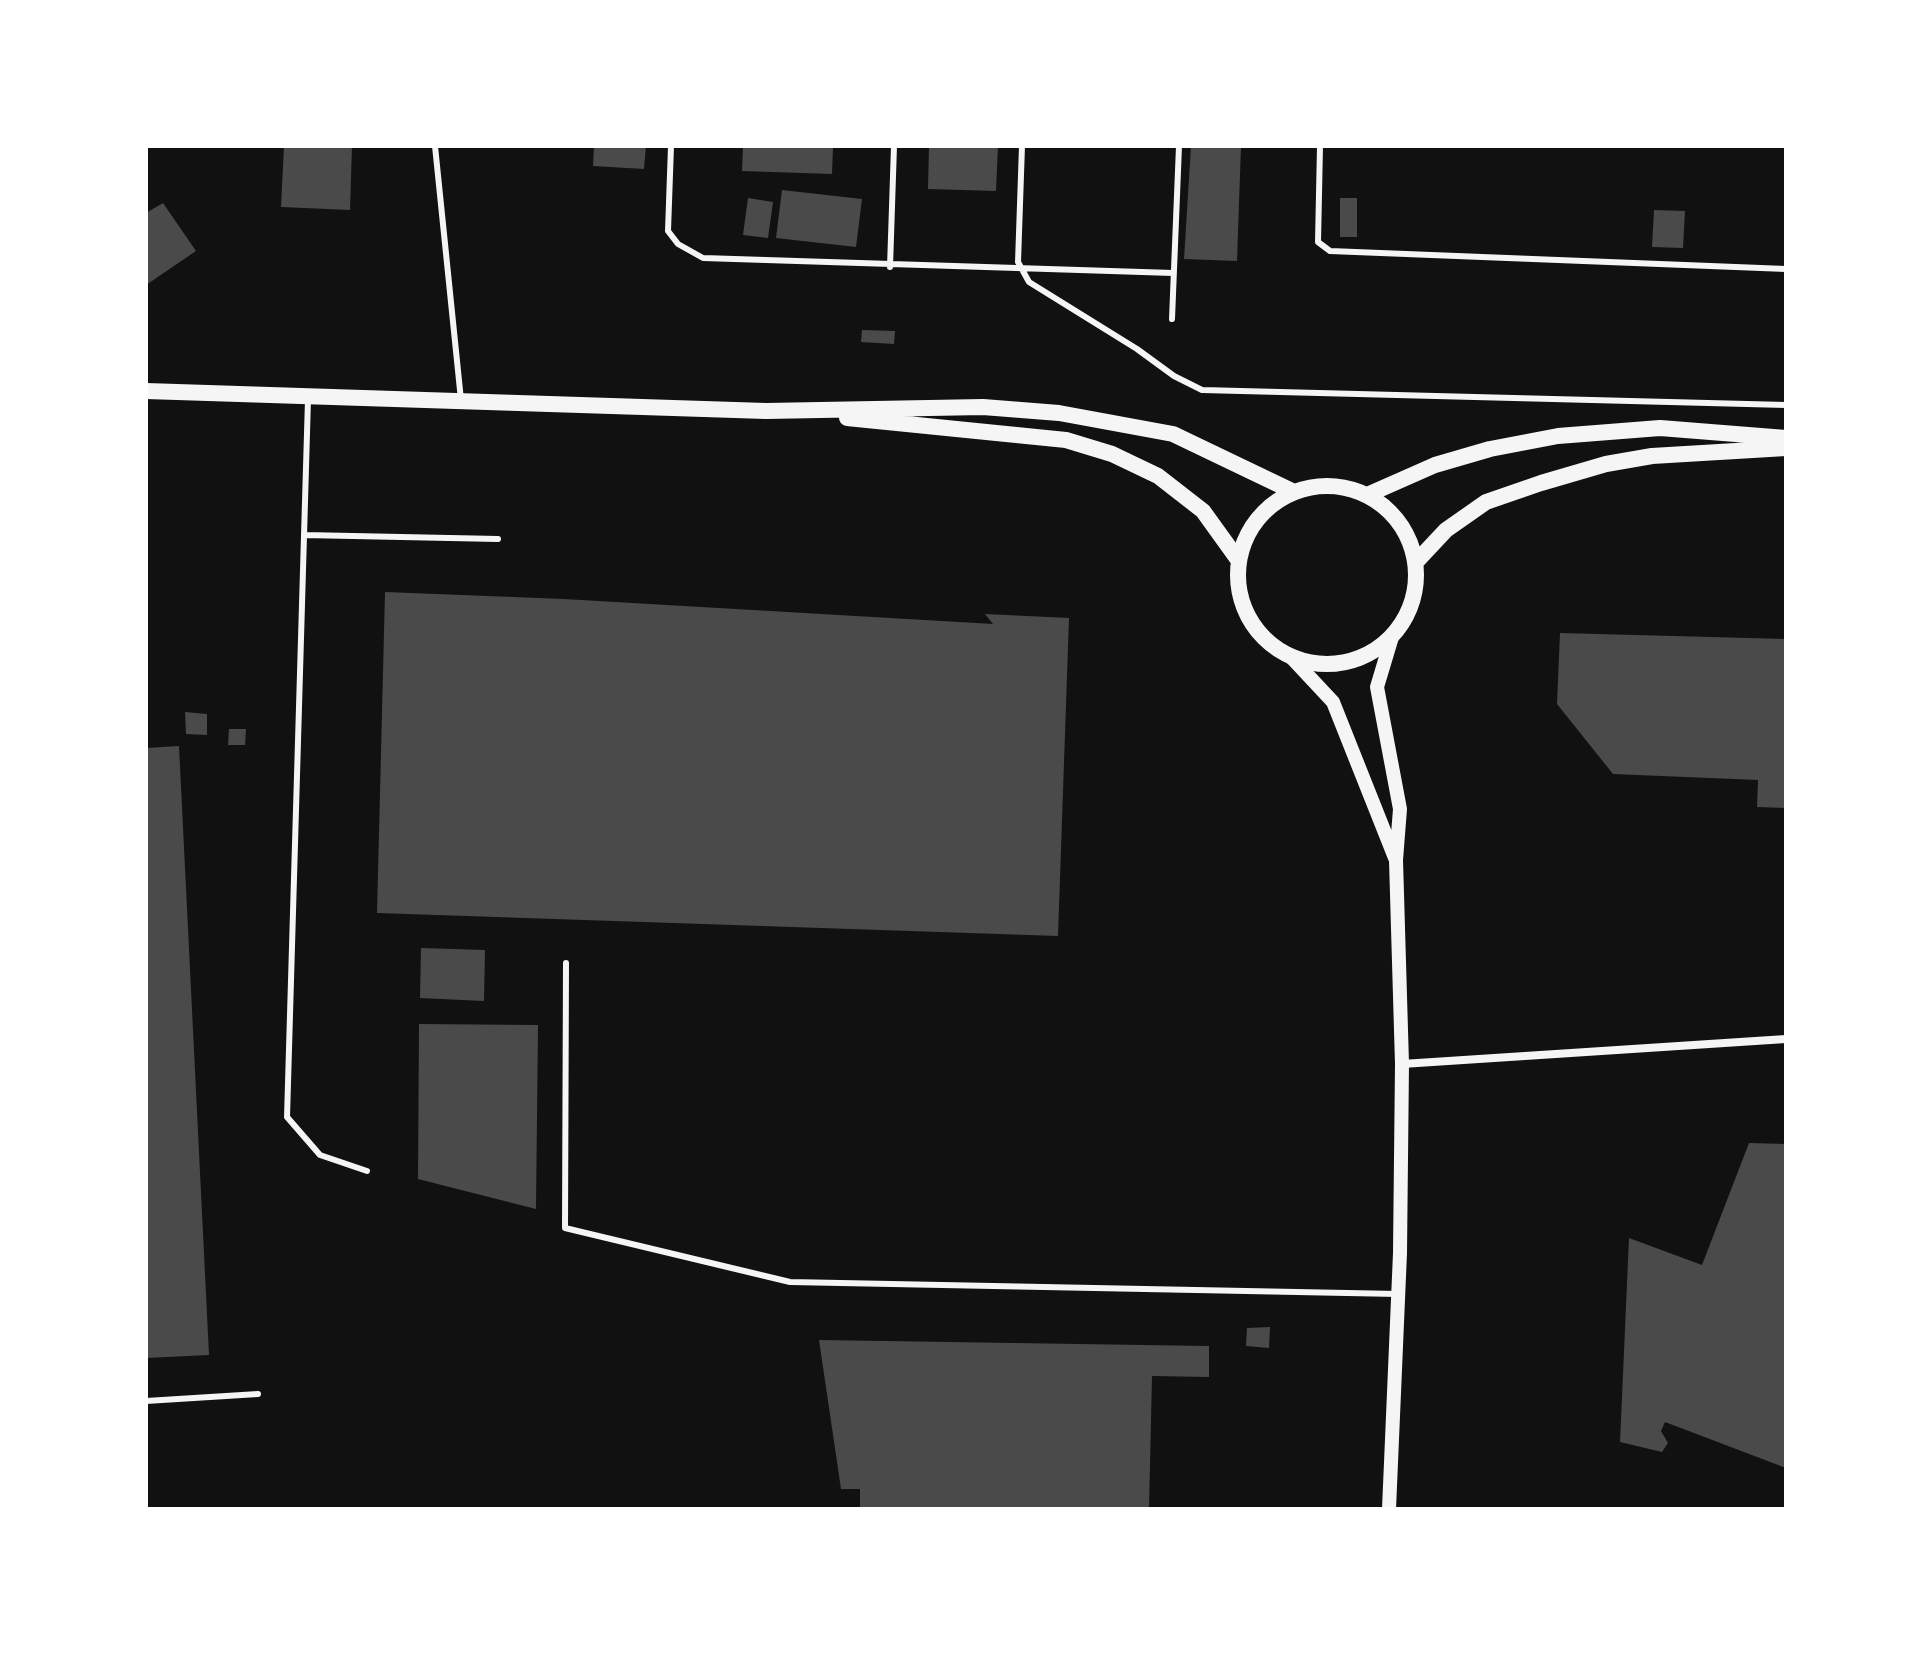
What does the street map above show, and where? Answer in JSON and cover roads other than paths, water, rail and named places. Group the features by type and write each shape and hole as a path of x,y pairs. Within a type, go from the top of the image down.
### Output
{"main road":[{"path":"146,391 766,411 983,407 1059,413 1173,434 1294,492"},
{"path":"766,411 1066,440 1112,454 1158,476 1203,511 1239,561"},
{"path":"1367,495 1435,465 1490,449 1558,436 1660,428 1786,438"},
{"path":"1416,562 1446,530 1486,502 1541,483 1606,464 1652,456 1786,448"},
{"path":"1318,486 1343,487 1367,495 1399,522 1416,562 1416,589 1407,614 1392,637 1370,653 1344,662 1317,664 1290,656 1266,640 1248,617 1239,590 1239,561 1249,532 1267,508 1294,492 1318,486"}],"street":[{"path":"1389,1509 1398,1294 1402,1064 1396,860 1400,809 1377,687 1392,637"},
{"path":"1290,656 1333,702 1396,860"},
{"path":"1402,1064 1786,1039"}],"lane":[{"path":"435,146 461,400"},
{"path":"671,146 668,231 678,244 703,258 890,267 1173,273"},
{"path":"890,267 894,146"},
{"path":"1022,146 1018,262 1029,282 1137,349 1174,376 1202,390 1786,405"},
{"path":"1172,319 1179,146"},
{"path":"1320,146 1318,242 1330,251 1786,269"},
{"path":"309,396 287,1117 320,1155 367,1171"},
{"path":"304,535 498,539"},
{"path":"566,963 565,1228 790,1282 1398,1294"},
{"path":"146,1401 258,1394"}]}
